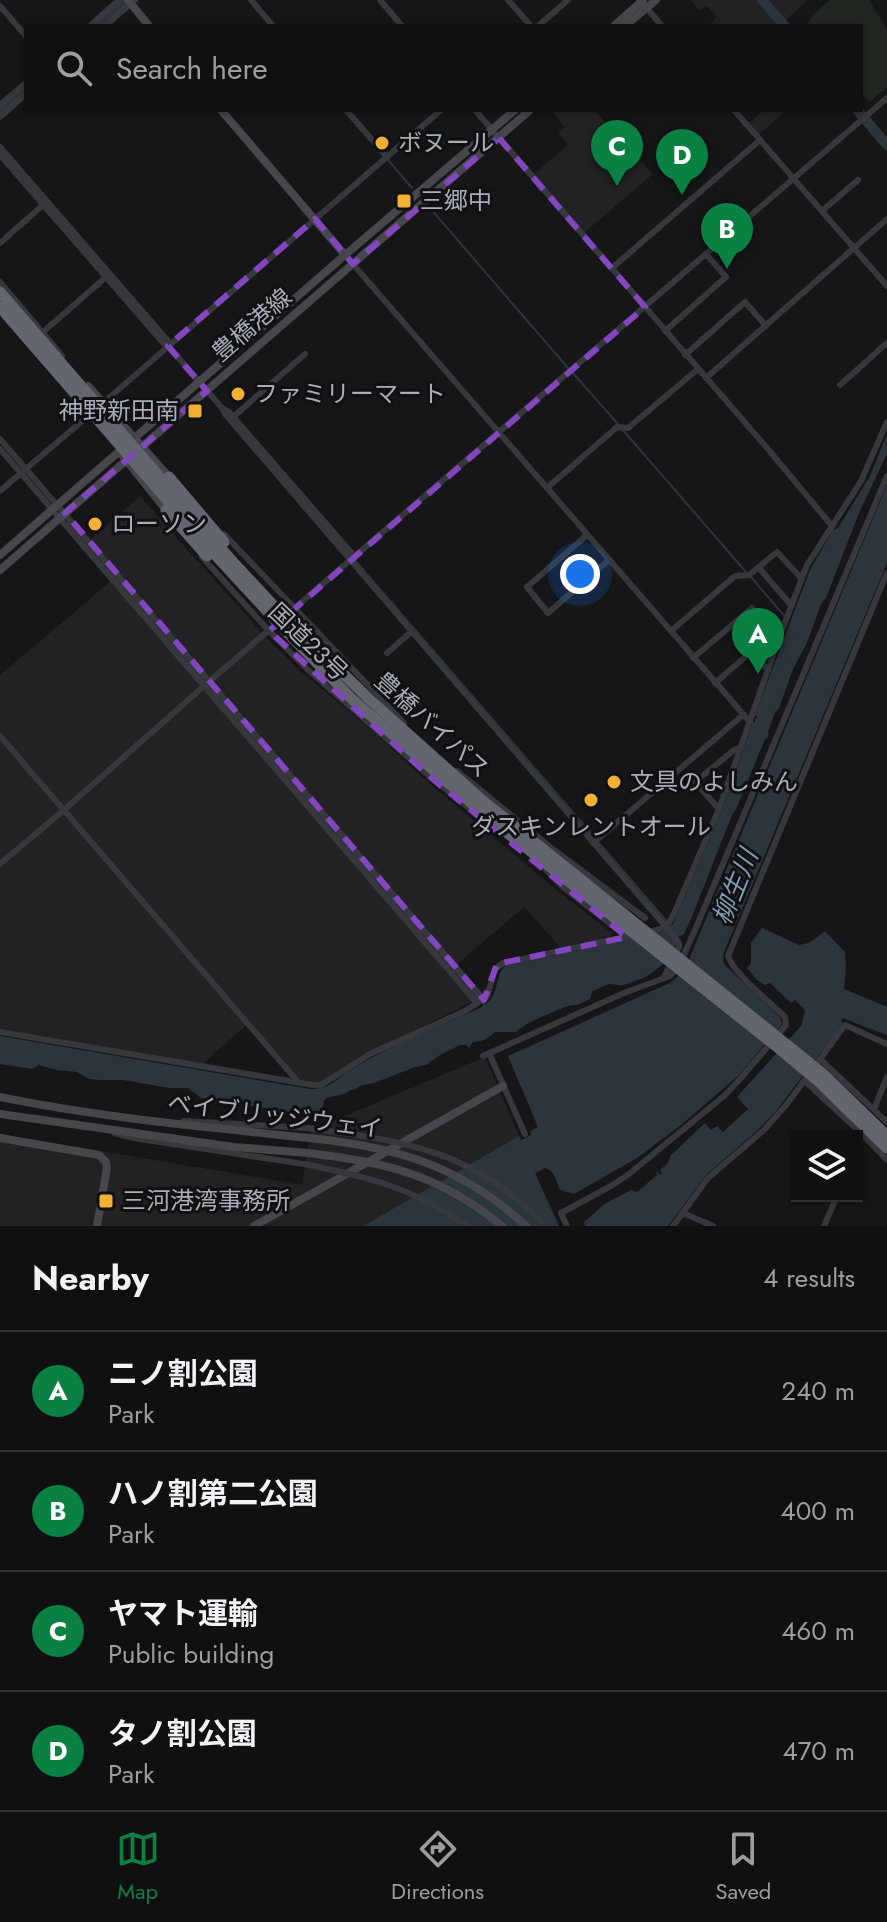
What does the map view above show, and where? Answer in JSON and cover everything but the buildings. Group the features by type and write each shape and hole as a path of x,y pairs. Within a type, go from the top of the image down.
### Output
{"highway":[{"name":"豊橋バイパス","path":"0,292 232,561 398,727 483,801 791,1047 887,1136"},
{"name":"豊橋バイパス","path":"0,307 209,548 353,700 490,819 818,1081 887,1148"},
{"path":"169,477 346,677"},
{"path":"166,510 291,647 353,700"}],"street":[{"path":"92,24 119,0"},
{"path":"251,0 271,24"},
{"path":"380,0 400,24"},
{"path":"508,0 529,24"},
{"path":"540,24 568,0"},
{"path":"616,24 643,2 656,0"},
{"path":"107,24 131,1 148,24"},
{"path":"626,24 643,2"},
{"path":"643,2 660,24"},
{"path":"0,6 24,34"},
{"path":"0,105 24,85"},
{"path":"0,117 24,96"},
{"path":"0,864 887,98"},
{"path":"223,112 750,722"},
{"path":"348,112 387,157"},
{"path":"103,403 439,112"},
{"path":"477,112 832,526"},
{"name":"豊橋港線","path":"0,555 512,112"},
{"name":"豊橋港線","path":"0,570 528,112"},
{"path":"736,112 887,286"},
{"path":"612,268 760,140"},
{"path":"0,147 165,345 353,559 411,632 595,841 652,911 668,925 679,947 664,977"},
{"path":"0,155 24,178"},
{"path":"822,211 858,180"},
{"path":"0,243 44,203"},
{"path":"706,378 887,219"},
{"path":"665,331 726,277 706,254"},
{"path":"43,332 106,274"},
{"path":"0,282 169,477 189,493 294,610 405,725 523,826 645,918"},
{"path":"685,355 745,302 766,326"},
{"path":"0,315 120,452 166,510"},
{"path":"840,385 887,343"},
{"path":"232,418 305,354"},
{"path":"57,380 72,368"},
{"path":"547,488 617,427 628,428 698,369"},
{"path":"0,491 88,416"},
{"path":"0,1032 321,1085 370,1054 481,1002 489,993 495,969 503,963 627,937 668,925 719,809 807,565 861,481 887,422"},
{"path":"0,439 23,471 481,1002"},
{"path":"0,449 23,471"},
{"path":"525,1134 486,1055 670,976 679,966 887,476"},
{"name":"国道23号","path":"166,510 173,525 269,631 336,696 564,888 627,937"},
{"path":"587,535 527,587 548,613 609,560"},
{"path":"671,631 735,576 748,575 777,552 802,579"},
{"path":"759,568 791,605"},
{"path":"567,1226 561,1213 629,1174 724,1096 786,1025 785,1017 728,956 887,573"},
{"path":"693,658 752,608 779,638"},
{"path":"387,653 411,632"},
{"path":"715,683 751,652 768,670"},
{"path":"595,841 743,715"},
{"path":"390,742 405,725"},
{"path":"0,736 299,1083"},
{"path":"719,809 695,782 739,748"},
{"path":"511,842 523,826"},
{"path":"627,937 652,911"},
{"path":"673,1226 708,1178 764,1130 805,1081 845,1025 887,1044"},
{"path":"821,1060 887,1122"},
{"path":"887,1077 863,1135 887,1160"},
{"path":"805,1081 858,1130"},
{"path":"254,1226 503,1086"},
{"name":"ベイブリッジウェイ","path":"0,1097 147,1120 308,1133 398,1153 432,1164 467,1181 526,1226"},
{"name":"ベイブリッジウェイ","path":"0,1114 234,1147 357,1159 389,1166 437,1183 502,1226"},
{"path":"102,1130 133,1138 304,1164 371,1179 416,1194 467,1226"},
{"path":"308,1133 405,1143 429,1149 482,1174 511,1194 545,1226"},
{"path":"0,1138 103,1158 107,1168 97,1226"},
{"path":"824,1226 834,1202"},
{"path":"683,1213 713,1226"}],"highlighted area":[{"path":"499,138 645,307 269,631 434,780 627,937 497,964 484,1000 65,513 207,391 168,346 315,219 353,264"}],"shaded area":[{"path":"691,0 759,0 780,24 710,24 717,17 707,6 700,11"},
{"path":"765,0 808,0 783,22"},
{"path":"830,0 869,0 887,29 887,87 870,102 863,95 863,24 807,24"},
{"path":"553,112 596,112 653,174 584,233 533,175 568,145 558,133 565,127"},
{"path":"762,112 785,112 758,135 749,123"},
{"path":"140,496 259,630 299,670 374,732 423,778 613,934 606,940 562,949 524,907 448,972 474,1001 369,1053 321,1084 302,1082 250,1022 201,1065 0,1031 0,675 118,575 90,540"},
{"path":"485,1057 519,1136 363,1226 0,1226 0,1136 302,1185 311,1130"}],"water":[{"path":"887,434 887,454 859,513 807,643 793,669 691,919 665,962 650,974 632,982 610,984 592,991 590,999 530,1022 515,1032 495,1032 473,1042 469,1048 460,1045 426,1065 327,1098 323,1109 309,1115 201,1098 188,1088 89,1079 77,1072 39,1065 32,1069 0,1064 0,1036 310,1089 322,1088 381,1053 480,1008 491,999 505,966 662,932 673,924 722,810 810,570 870,476"},
{"name":"柳生川","path":"887,485 887,563 724,952 726,966 780,1017 782,1024 739,1075 637,1158 574,1194 560,1190 555,1176 548,1169 535,1173 559,1226 363,1226 519,1136 521,1140 531,1135 530,1131 538,1127 508,1056 672,982 685,969"},
{"path":"762,928 799,945 809,943 825,931 845,952 844,989 887,1007 887,1035 842,1018 842,1025 775,1112 706,1175 668,1226 585,1226 584,1222 606,1203 631,1190 637,1192 657,1175 656,1171 660,1175 670,1156 705,1123 711,1130 717,1126 723,1132 748,1109 737,1097 801,1026 805,1010 795,1000 791,1003 770,983 765,985 757,980 747,968 751,963 751,943"}],"waterway":[{"path":"100,24 129,0"},
{"path":"762,0 783,24"},
{"path":"0,111 24,91"},
{"path":"859,112 887,145"},
{"path":"388,160 412,188"},
{"path":"430,208 568,368"},
{"path":"572,372 618,424"},
{"path":"622,429 746,572"},
{"path":"67,523 485,1006"},
{"path":"353,558 595,838"},
{"path":"751,577 786,618"},
{"path":"599,843 668,923"}],"place":[{"name":"ボヌール","path":"382,143"},
{"name":"ヤマト運輸","path":"617,186"},
{"name":"タノ割公園","path":"682,195"},
{"name":"三郷中","path":"404,201"},
{"name":"ハノ割第二公園","path":"727,269"},
{"name":"ファミリーマート","path":"238,394"},
{"name":"神野新田南","path":"195,411"},
{"name":"ローソン","path":"95,524"},
{"name":"ニノ割公園","path":"758,674"},
{"name":"文具のよしみん","path":"614,782"},
{"name":"ダスキンレントオール","path":"591,800"},
{"name":"三河港湾事務所","path":"106,1201"}]}
